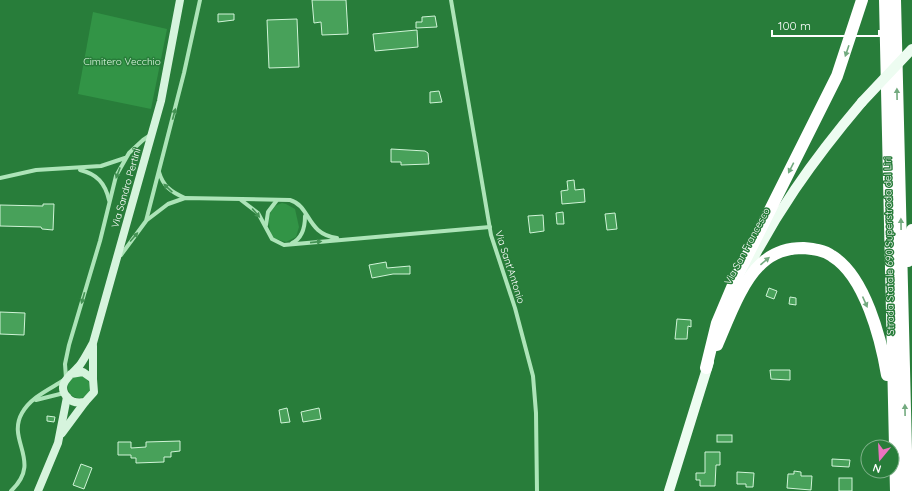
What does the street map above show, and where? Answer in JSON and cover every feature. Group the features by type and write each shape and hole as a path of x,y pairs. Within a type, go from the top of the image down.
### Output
{"highway":[{"path":"706,368 717,323 736,278 837,76 862,0"},
{"name":"Strada Statale 690 Superstrada del Liri","path":"885,0 896,491"},
{"name":"Strada Statale 690 Superstrada del Liri","path":"895,0 906,491"},
{"path":"903,308 912,230"},
{"path":"706,368 745,287 761,264 772,255 788,249 801,248 822,251 834,257 847,270 856,283 869,311 882,350 894,425"}],"main road":[{"name":"Via Sandro Pertini","path":"68,377 84,359 93,343 161,101 180,0"},
{"name":"Via San Francesco","path":"669,491 706,368 720,329 771,224 808,169 862,102 912,49"},
{"path":"59,437 94,392 92,379 93,343"},
{"path":"38,491 59,437 65,394 63,387 68,377 83,372 92,379"},
{"path":"65,394 75,402 85,402"}],"street":[{"path":"146,221 184,73 200,0"},
{"name":"Via Sant'Antonio","path":"451,0 490,227 496,252 515,308 533,376 536,413 537,491"},
{"path":"11,491 20,482 25,468 25,458 19,436 19,425 23,412 32,402 68,377 65,364 69,345 116,176 126,157 142,140 152,134"},
{"path":"0,178 36,170 102,166 126,157"},
{"path":"72,168 90,172 99,178 105,186 110,202"},
{"path":"158,172 165,187 175,194 185,198 278,200 295,202 301,206 305,215 316,229 331,237 345,238"},
{"path":"113,269 119,257 146,221 164,206 185,198"},
{"path":"242,200 256,211 274,241 287,245 345,238 490,227"},
{"path":"266,229 268,212 278,200"},
{"path":"287,245 295,242 301,236 305,225 305,215"},
{"path":"32,402 65,394"}],"green space":[{"name":"Cimitero Vecchio","path":"93,12 167,29 151,109 78,94"},
{"path":"282,203 295,209 299,227 296,237 286,242 273,238 269,223 269,218 273,208"},
{"path":"79,376 87,379 90,387 87,395 79,398 71,395 68,387 71,379"}],"building":[{"path":"312,0 346,0 348,34 322,35 321,22 314,23"},
{"path":"218,14 234,14 234,20 218,22"},
{"path":"435,16 437,27 416,28 416,22 422,22 422,17"},
{"path":"297,19 299,67 269,68 267,20"},
{"path":"417,30 418,47 375,51 373,34"},
{"path":"439,91 442,102 430,103 430,92"},
{"path":"391,149 425,151 428,153 429,164 401,165 401,162 391,162"},
{"path":"574,180 575,190 584,189 585,202 562,204 561,191 568,190 567,181"},
{"path":"43,204 54,204 53,230 42,229 41,227 0,226 0,205 43,206"},
{"path":"563,212 564,224 557,224 556,213"},
{"path":"615,213 617,229 607,230 605,214"},
{"path":"543,215 544,231 530,233 528,216"},
{"path":"386,262 387,268 410,266 410,274 393,274 372,278 369,265"},
{"path":"769,288 777,291 774,299 766,296"},
{"path":"790,297 796,298 796,305 789,304"},
{"path":"0,312 25,313 24,335 0,334"},
{"path":"677,319 691,320 691,327 688,326 687,339 675,339"},
{"path":"770,370 790,370 790,380 771,379"},
{"path":"287,408 290,422 281,423 279,410"},
{"path":"319,408 321,419 303,422 301,412"},
{"path":"47,416 55,417 54,422 47,421"},
{"path":"717,435 732,435 732,442 717,442"},
{"path":"180,441 180,451 171,452 171,457 164,457 164,462 136,463 136,458 131,458 131,455 118,455 118,442 131,442 131,448 146,447 146,442"},
{"path":"705,452 720,452 720,465 716,465 715,486 700,486 700,480 696,480 696,473 705,473"},
{"path":"832,459 850,460 849,467 832,466"},
{"path":"81,464 92,468 84,489 73,485"},
{"path":"794,471 801,472 801,476 812,476 811,490 787,488 788,474 794,474"},
{"path":"737,472 754,473 753,487 746,487 746,484 737,484"},
{"path":"839,478 852,478 852,491 839,491"}]}
